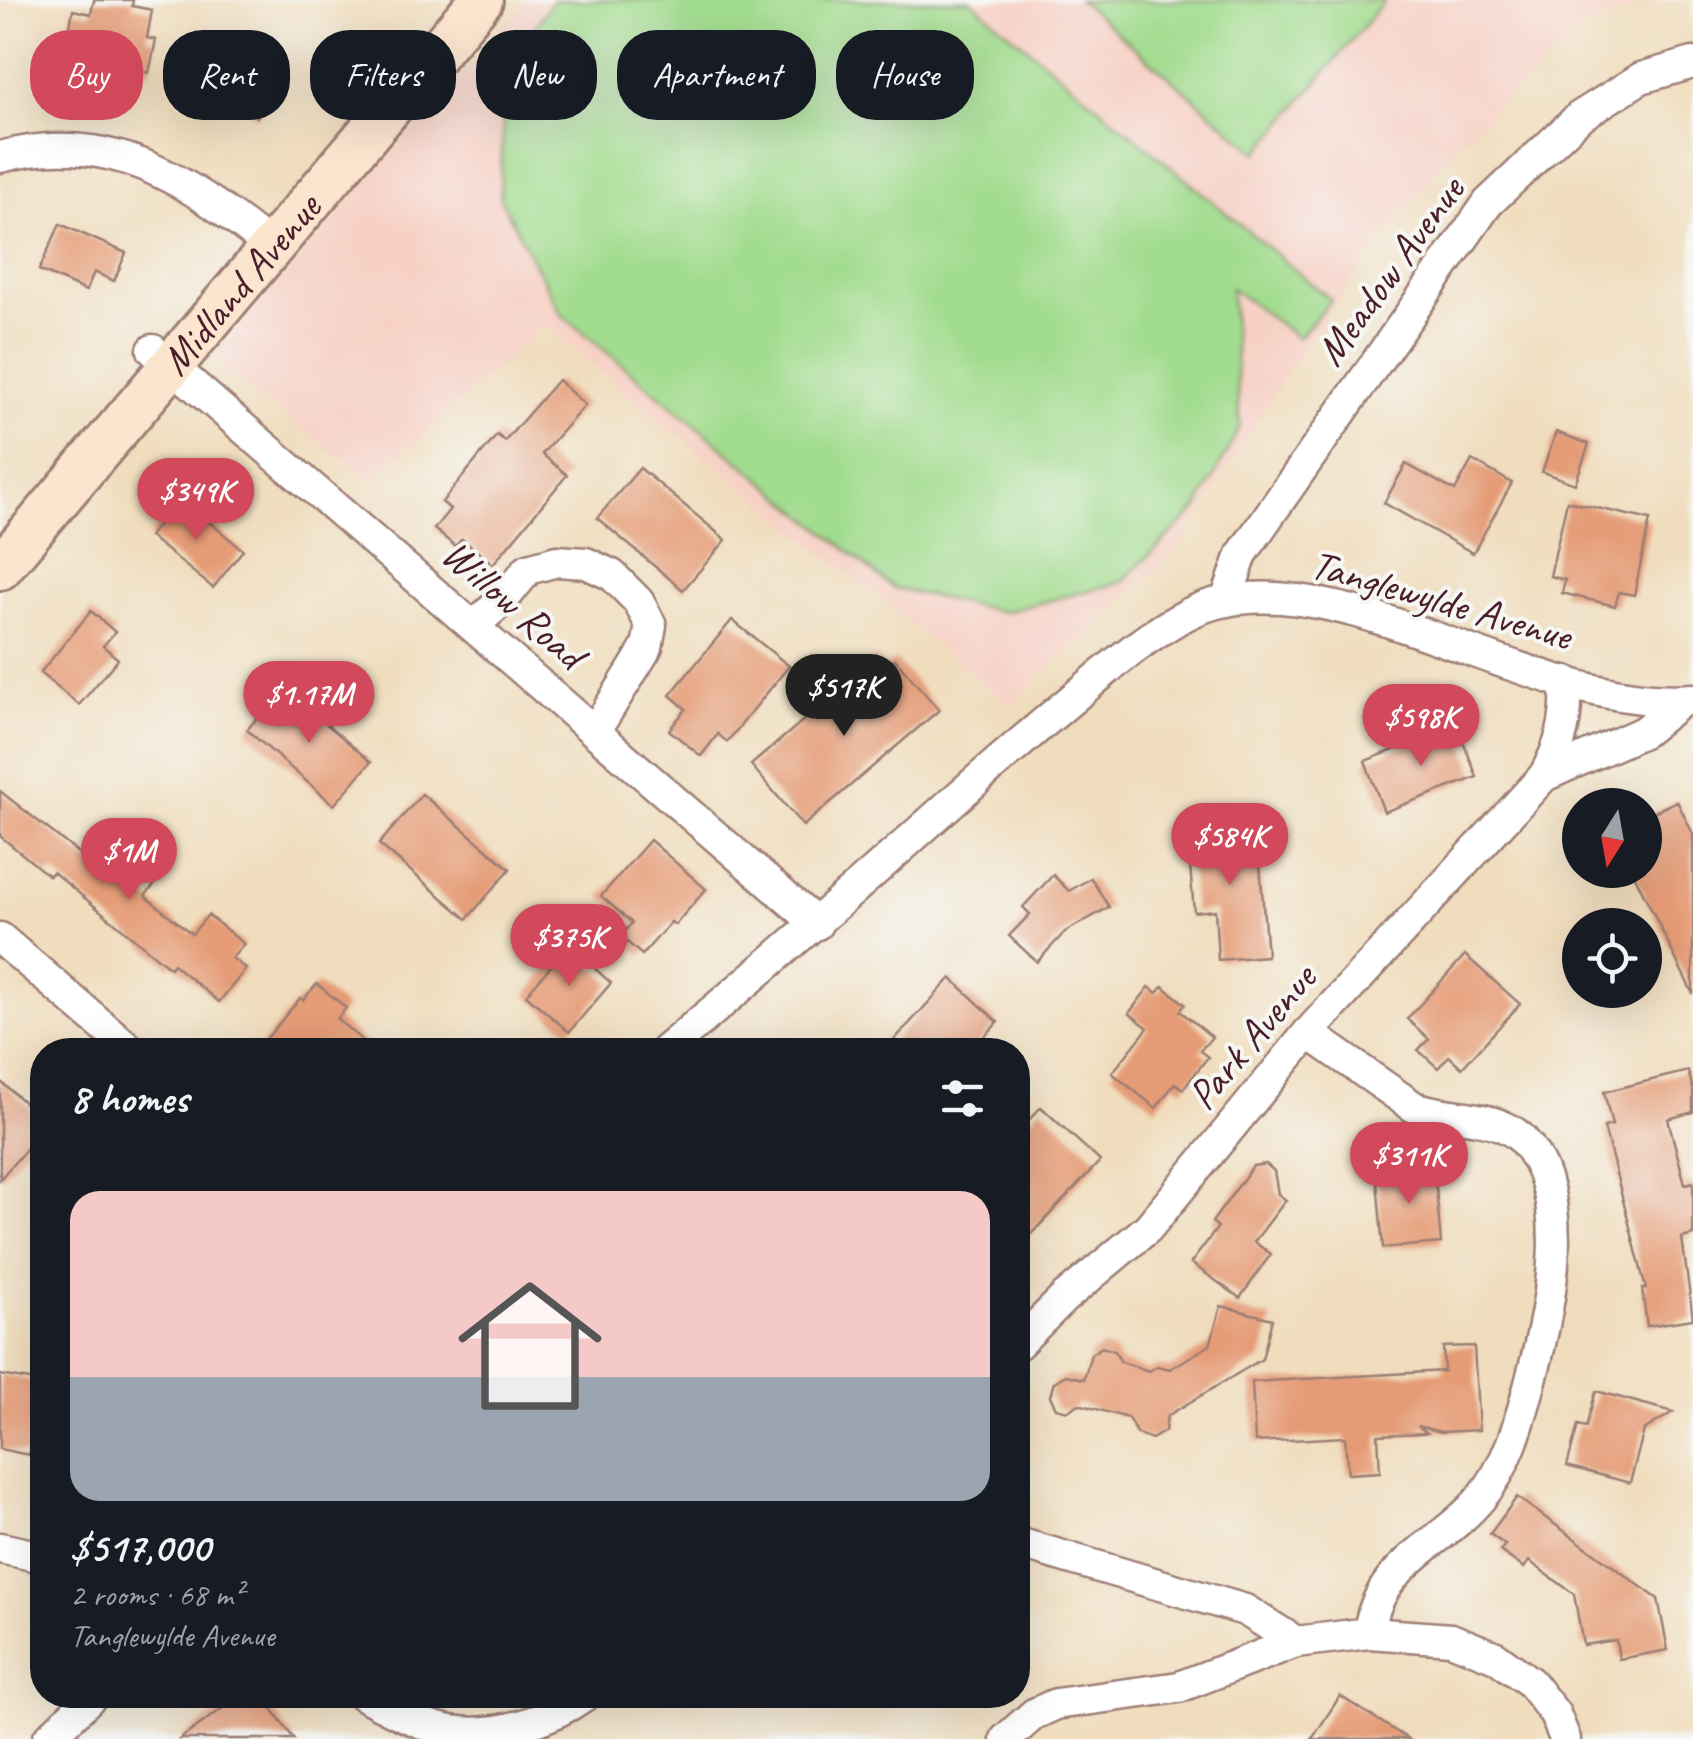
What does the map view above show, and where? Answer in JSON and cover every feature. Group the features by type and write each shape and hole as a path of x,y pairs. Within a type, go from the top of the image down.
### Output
{"street":[{"name":"Midland Avenue","path":"0,568 447,0"},
{"name":"Midland Avenue","path":"260,238 481,0"},
{"name":"Meadow Avenue","path":"1226,600 1242,554 1488,203 1578,117 1641,78 1693,63"},
{"path":"0,157 30,149 80,147 123,156 194,191 260,238"},
{"name":"Midland Avenue","path":"0,528 163,358"},
{"name":"Willow Road","path":"163,358 817,924"},
{"path":"473,626 503,600 528,570 557,561 586,564 612,574 638,601 651,625 648,647 595,732"},
{"name":"Tanglewylde Avenue","path":"680,1038 817,924 1016,745 1145,638 1192,612 1226,600 1260,595 1336,607 1610,694 1688,700"},
{"name":"Park Avenue","path":"1030,1332 1064,1298 1148,1228 1308,1033 1544,776 1564,734 1566,681"},
{"name":"Park Avenue","path":"1544,776 1644,732 1688,700"},
{"path":"0,938 117,1038"},
{"path":"1308,1033 1414,1107 1508,1128 1538,1163 1547,1188 1553,1233 1554,1272 1544,1329 1514,1438 1498,1473 1480,1499 1390,1578 1372,1608 1369,1633"},
{"path":"1030,1547 1245,1610 1296,1642"},
{"path":"0,1548 30,1554"},
{"path":"1030,1703 1179,1687 1296,1642 1369,1633 1450,1639 1496,1657 1530,1682 1555,1714 1565,1739"},
{"path":"48,1739 80,1708"},
{"path":"389,1708 451,1731 498,1730 540,1720 562,1708"},
{"path":"1006,1739 1023,1708"}],"shaded area":[{"path":"527,0 1658,0 1584,27 1468,134 1402,211 1290,366 1180,547 1010,705 544,325 372,480 221,369 218,351 421,120 456,120 456,81 476,58 476,120 597,120 597,30 501,30"}],"green space":[{"path":"553,0 970,0 1331,300 1298,338 1231,288 1240,427 1197,509 1122,582 1004,612 893,588 562,315 500,198 503,120 597,120 597,30 533,30"},
{"path":"1079,0 1385,0 1258,153"}],"building":[{"path":"94,0 133,0 132,6 152,10 147,38 156,40 149,73 143,72 143,30 69,30 73,10 91,14"},
{"path":"60,224 126,253 114,281 94,272 86,291 39,270"},
{"path":"558,380 585,405 542,454 567,475 493,564 462,539 455,546 434,529 450,509 442,502 497,435 505,441"},
{"path":"1556,432 1589,444 1575,484 1542,472"},
{"path":"1472,460 1512,483 1473,553 1384,503 1406,464 1455,491"},
{"path":"640,468 726,540 683,590 597,518"},
{"path":"180,498 243,550 213,588 149,536"},
{"path":"1567,501 1650,520 1634,595 1619,592 1615,606 1562,593 1565,580 1550,576"},
{"path":"91,611 115,632 103,646 118,659 79,705 40,673"},
{"path":"732,620 789,666 727,742 718,734 701,756 669,730 686,709 670,695"},
{"path":"875,659 884,669 895,659 939,710 803,826 751,765"},
{"path":"283,687 371,762 334,805 247,730"},
{"path":"1457,726 1477,777 1384,812 1365,761"},
{"path":"0,791 106,875 128,849 161,877 145,896 192,934 208,915 244,944 232,958 246,969 219,1002 173,964 170,968 53,872 49,876 0,836"},
{"path":"422,794 510,869 467,919 379,844"},
{"path":"1677,801 1693,834 1693,994 1662,931 1662,908 1651,908 1641,888 1662,888 1662,808"},
{"path":"1257,825 1267,956 1218,960 1215,910 1194,912 1187,831"},
{"path":"650,840 706,889 642,955 620,936 632,923 601,896"},
{"path":"1053,875 1069,891 1091,878 1109,907 1065,932 1037,962 1009,936 1030,914 1023,907"},
{"path":"569,945 611,983 569,1032 526,995"},
{"path":"1465,955 1520,1004 1462,1068 1449,1056 1438,1068 1418,1050 1429,1039 1407,1019"},
{"path":"951,978 998,1022 983,1038 896,1038"},
{"path":"317,984 346,1008 337,1019 360,1038 267,1038 300,998 303,1000"},
{"path":"1163,986 1185,1004 1180,1011 1212,1037 1200,1051 1208,1057 1183,1089 1175,1083 1156,1108 1112,1073 1148,1028 1129,1013 1149,987 1157,993"},
{"path":"1688,1071 1693,1112 1668,1119 1685,1184 1693,1182 1693,1235 1682,1238 1693,1319 1647,1326 1642,1289 1646,1289 1604,1127 1612,1125 1604,1092"},
{"path":"0,1081 30,1107 30,1145 0,1179"},
{"path":"1041,1107 1100,1161 1030,1235 1030,1119"},
{"path":"1266,1164 1274,1171 1278,1194 1286,1200 1254,1242 1271,1254 1240,1298 1191,1263 1218,1227 1212,1222 1253,1166"},
{"path":"1434,1166 1441,1243 1383,1248 1376,1171"},
{"path":"1221,1306 1272,1319 1262,1359 1167,1416 1165,1431 1152,1439 1137,1434 1128,1418 1079,1404 1068,1411 1056,1408 1050,1396 1054,1382 1066,1375 1084,1379 1091,1354 1102,1347 1114,1351 1121,1362 1149,1371 1157,1366 1170,1369 1210,1345"},
{"path":"1474,1346 1479,1430 1441,1432 1418,1426 1427,1433 1378,1435 1380,1472 1348,1474 1345,1437 1255,1442 1252,1382 1444,1371 1443,1347"},
{"path":"0,1375 30,1380 29,1455 0,1449"},
{"path":"1596,1391 1673,1412 1644,1430 1630,1483 1567,1466 1578,1425 1586,1427"},
{"path":"1517,1497 1658,1599 1668,1650 1619,1659 1616,1640 1583,1645 1574,1594 1529,1561 1524,1568 1500,1551 1505,1545 1490,1534"},
{"path":"1340,1696 1408,1739 1312,1739"},
{"path":"223,1708 271,1708 294,1739 180,1739"}]}
